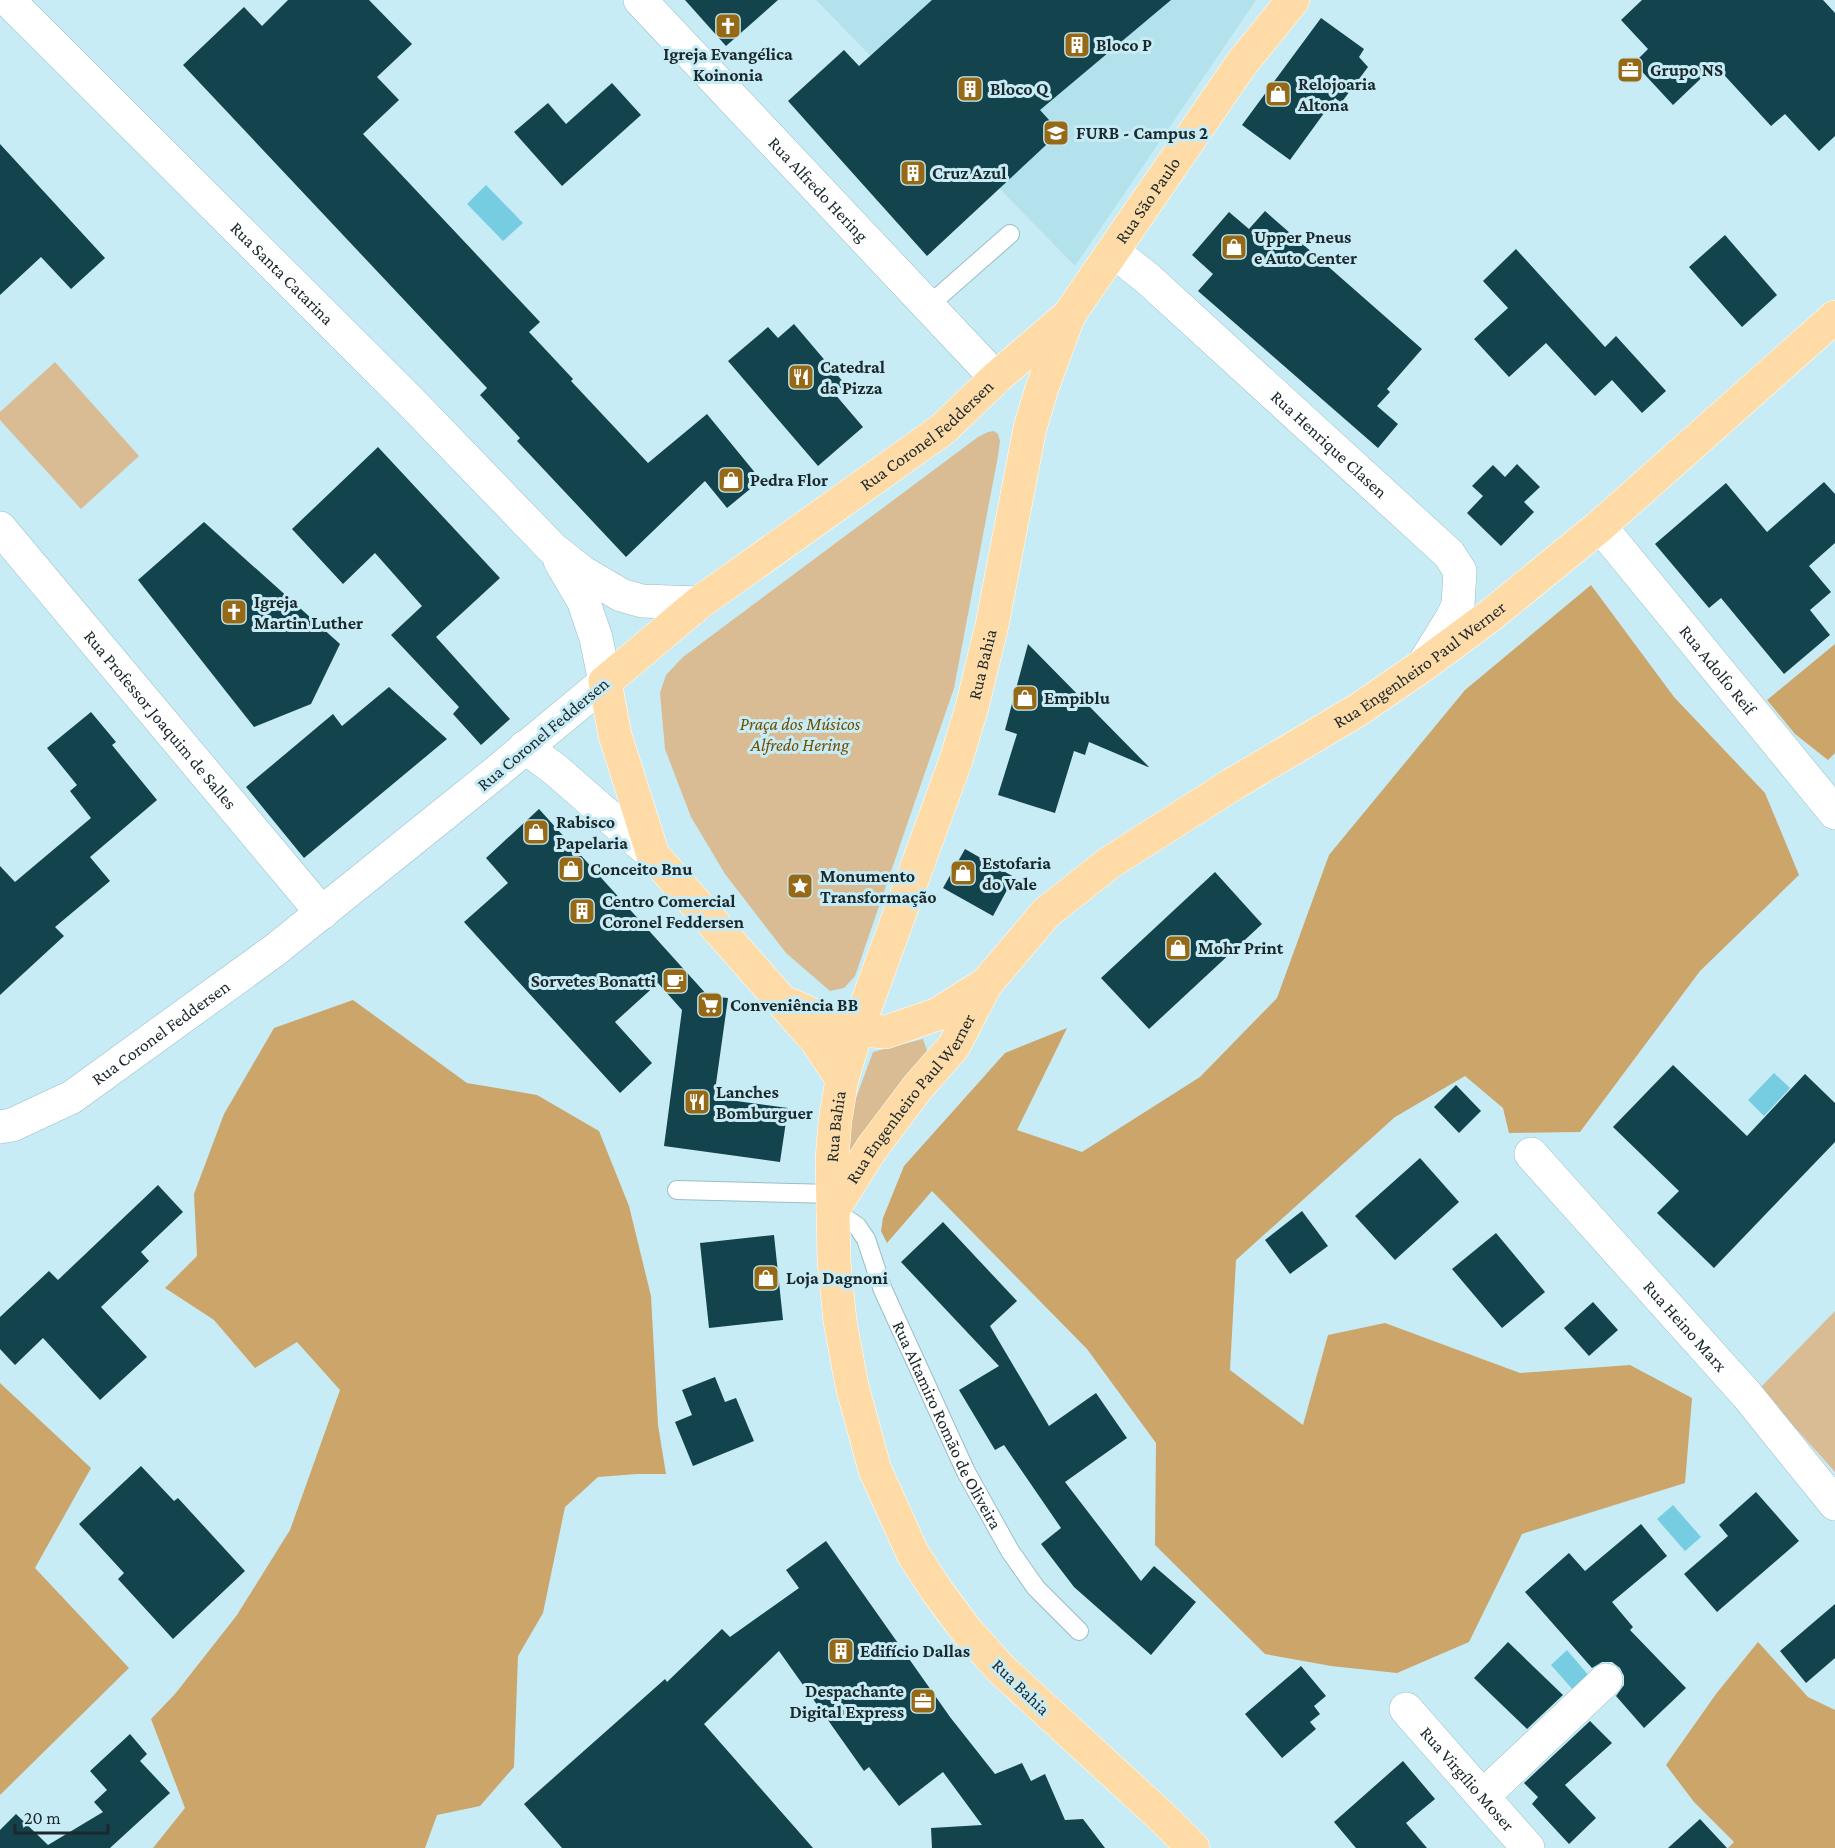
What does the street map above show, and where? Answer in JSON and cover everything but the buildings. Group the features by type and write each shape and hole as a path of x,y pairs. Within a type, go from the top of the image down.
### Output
{"main road":[{"name":"Rua São Paulo","path":"1069,315 1242,63 1293,0"},
{"name":"Rua Coronel Feddersen","path":"605,682 699,603 942,429 996,378 1069,315"},
{"name":"Rua Bahia","path":"1069,315 1030,428 992,624 963,739 857,1030 842,1079 831,1160 834,1261 840,1322 852,1386 875,1470 913,1554 966,1630 1001,1669 1193,1848"},
{"name":"Rua Engenheiro Paul Werner","path":"833,1202 918,1087 954,1046 986,984 1046,912 1109,863 1233,784 1358,710 1491,615 1600,526 1835,317"},
{"path":"605,682 615,735 653,855 816,1040 842,1079"},
{"name":"Rua Engenheiro Paul Werner","path":"779,1000 825,1021 857,1030 885,1032 938,1014 986,984"}],"street":[{"name":"Rua Santa Catarina","path":"8,0 412,403 553,549 582,572 621,595 642,601 699,603"},
{"name":"Rua Alfredo Hering","path":"640,0 996,378"},
{"name":"Rua Henrique Clasen","path":"1113,251 1147,278 1449,554 1460,571 1458,605 1422,666"},
{"name":"Rua Adolfo Reif","path":"1600,526 1835,813"},
{"name":"Rua Professor Joaquim de Salles","path":"0,528 322,913"},
{"name":"Rua Santa Catarina","path":"553,549 583,600 596,638 605,682"},
{"name":"Rua Coronel Feddersen","path":"0,1127 12,1125 72,1097 275,950 605,682"},
{"path":"525,747 557,771 653,855"},
{"name":"Rua Heino Marx","path":"1531,1154 1747,1395 1835,1504"},
{"path":"1483,1796 1606,1680"},
{"name":"Rua Virgílio Moser","path":"1406,1709 1528,1848"}],"lane":[{"path":"928,306 1010,234"},
{"path":"676,1190 833,1202"},
{"name":"Rua Altamiro Romão de Oliveira","path":"833,1202 857,1226 866,1239 883,1290 966,1473 1010,1551 1036,1588 1079,1631"}],"shaded area":[{"name":"FURB - Campus 2","path":"816,0 1256,0 1075,266"},
{"path":"1591,585 1674,697 1765,793 1799,875 1700,971 1580,1132 1509,1133 1503,1108 1465,1076 1395,1117 1236,1260 1230,1370 1303,1425 1328,1335 1385,1323 1520,1373 1630,1365 1692,1398 1685,1483 1522,1534 1469,1642 1397,1673 1331,1666 1265,1654 1155,1545 1156,1443 1087,1349 932,1191 887,1243 881,1231 883,1218 904,1166 1005,1053 1067,1028 1017,1130 1082,1152 1200,1077 1277,998 1329,855 1465,690"},
{"path":"1835,644 1835,753 1828,760 1795,734 1767,700"},
{"path":"353,1000 467,1083 537,1095 599,1131 629,1206 651,1296 658,1425 666,1474 598,1477 565,1507 543,1613 518,1656 514,1767 480,1806 437,1815 425,1848 153,1848 185,1808 151,1719 175,1694 237,1615 290,1530 340,1390 297,1342 255,1368 214,1320 165,1288 197,1256 194,1194 224,1114 274,1028"},
{"path":"0,1383 91,1468 35,1568 129,1668 0,1795"},
{"path":"1758,1642 1808,1697 1835,1710 1835,1848 1728,1848 1734,1842 1694,1802 1666,1765 1716,1694"}],"green space":[{"path":"55,362 139,456 81,509 0,420 0,412"},
{"name":"Praça dos Músicos Alfredo Hering","path":"994,431 998,434 1000,441 998,456 954,688 855,976 844,988 830,991 786,953 725,874 691,817 665,749 660,693 666,675 683,657 978,437"},
{"path":"923,1039 930,1059 845,1171 849,1117 873,1052"},
{"path":"1835,1311 1835,1472 1760,1388"}],"water":[{"path":"486,185 523,223 503,241 467,204"},
{"path":"1774,1073 1790,1088 1764,1116 1748,1100"},
{"path":"1673,1505 1701,1537 1685,1551 1657,1519"},
{"path":"1567,1650 1590,1677 1574,1691 1551,1665"}],"place":[{"name":"Igreja Evangélica Koinonia","path":"728,26"},
{"name":"Bloco P","path":"1077,45"},
{"name":"Grupo NS","path":"1630,70"},
{"name":"Bloco Q","path":"970,89"},
{"name":"Relojoaria Altona","path":"1278,94"},
{"name":"FURB - Campus 2","path":"1056,133"},
{"name":"Cruz Azul","path":"913,173"},
{"name":"Upper Pneus e Auto Center","path":"1234,247"},
{"name":"Catedral da Pizza","path":"801,377"},
{"name":"Pedra Flor","path":"731,480"},
{"name":"Igreja Martin Luther","path":"234,612"},
{"name":"Empiblu","path":"1025,698"},
{"name":"Rabisco Papelaria","path":"536,832"},
{"name":"Conceito Bnu","path":"571,869"},
{"name":"Estofaria do Vale","path":"963,873"},
{"name":"Monumento Transformação","path":"800,886"},
{"name":"Centro Comercial Coronel Feddersen","path":"582,911"},
{"name":"Mohr Print","path":"1178,948"},
{"name":"Sorvetes Bonatti","path":"675,981"},
{"name":"Conveniência BB","path":"710,1005"},
{"name":"Lanches Bomburguer","path":"697,1102"},
{"name":"Loja Dagnoni","path":"766,1278"},
{"name":"Edifício Dallas","path":"841,1651"},
{"name":"Despachante Digital Express","path":"923,1701"}]}
